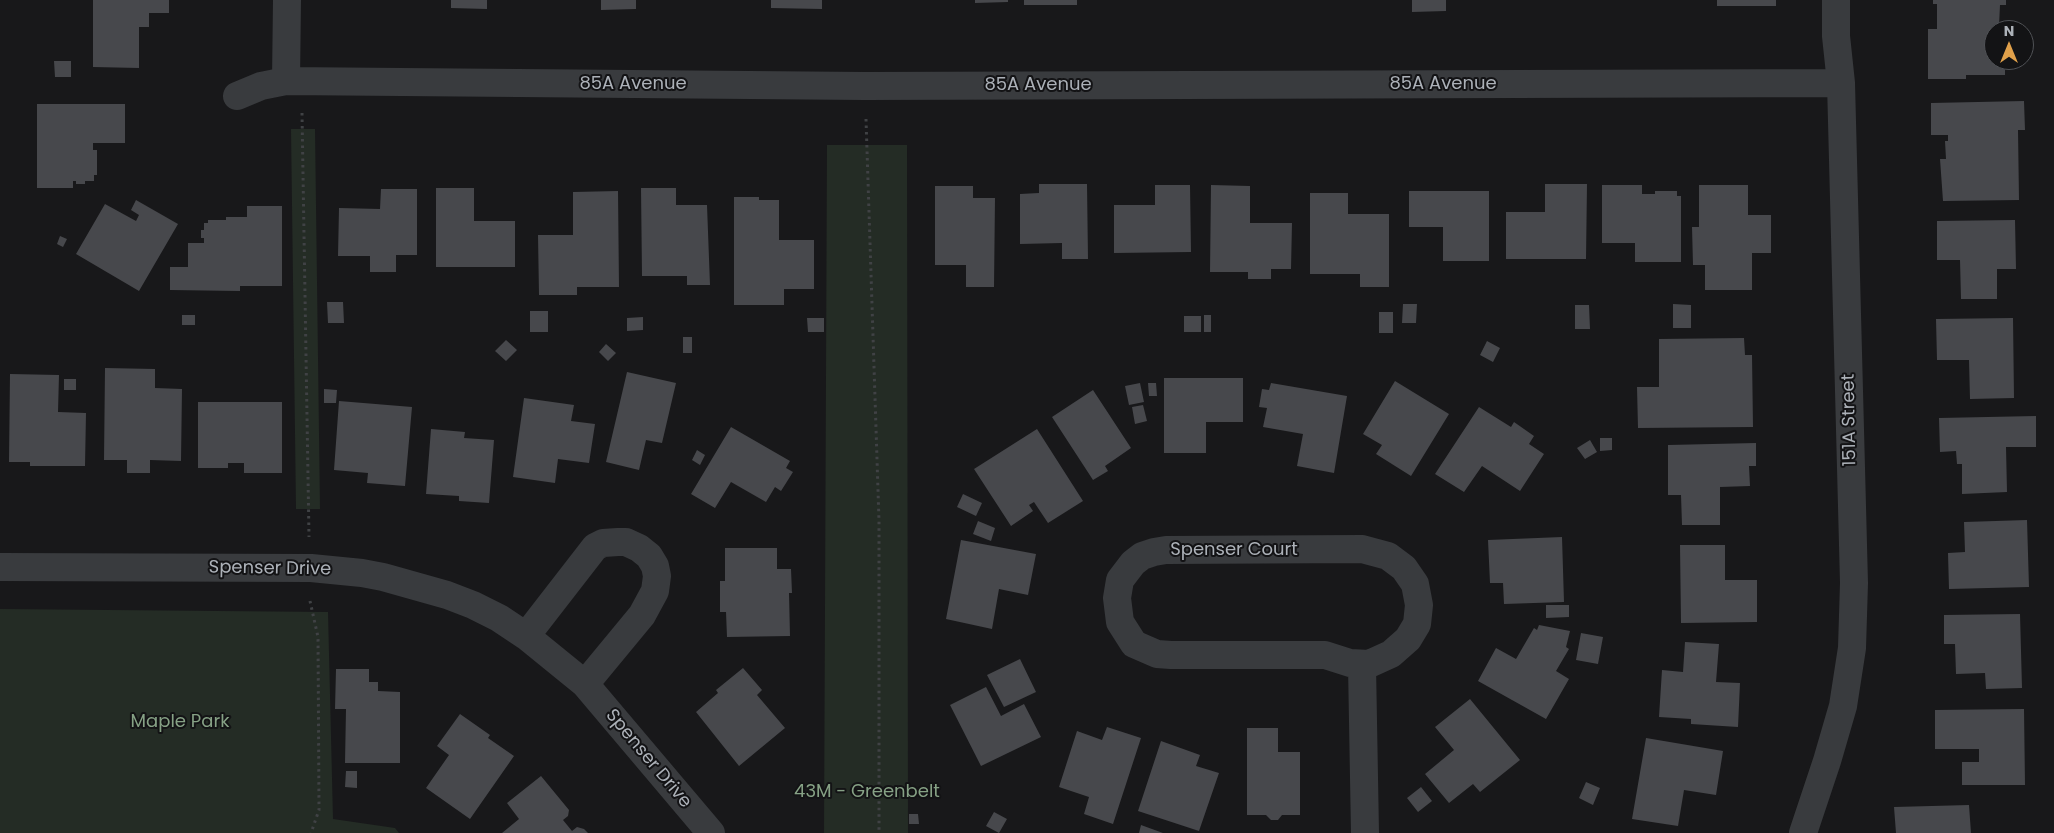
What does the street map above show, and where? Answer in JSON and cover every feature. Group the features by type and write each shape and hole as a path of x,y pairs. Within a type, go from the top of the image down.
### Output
{"street":[{"path":"286,81 287,0"},
{"name":"151A Street","path":"1803,833 1843,706 1852,648 1854,583 1841,83 1836,36 1836,0"},
{"name":"85A Avenue","path":"237,96 261,86 286,81 855,86 1841,83"},
{"path":"526,636 595,547 603,543 626,542 639,548 649,556 655,566 657,576 655,591 642,615 585,684"},
{"name":"Spenser Court","path":"1166,550 1362,550 1380,553 1397,561 1410,576 1418,594 1418,616 1412,632 1402,645 1391,654 1362,665 1325,656 1171,656 1145,650 1134,644 1120,622 1117,598 1120,580 1133,563 1142,556 1166,550"},
{"name":"Spenser Drive","path":"0,567 311,568 362,573 426,588 474,605 499,618 526,636 585,684 711,833"},
{"path":"1362,665 1365,833"}],"path":[{"path":"866,110 879,522 879,833"},
{"path":"302,112 309,540"},
{"path":"310,599 318,637 319,810 311,833"}],"green space":[{"path":"291,129 315,129 320,509 296,509"},
{"name":"43M - Greenbelt","path":"827,145 907,145 908,833 824,833"},
{"name":"Maple Park","path":"0,609 328,612 333,819 395,828 399,833 0,833"}],"building":[{"path":"93,0 169,0 169,13 149,13 149,27 139,27 139,68 93,67"},
{"path":"451,0 487,0 487,9 451,8"},
{"path":"601,0 636,0 636,9 601,10"},
{"path":"771,0 822,0 822,9 771,8"},
{"path":"975,0 1008,0 1008,2 975,3"},
{"path":"1024,0 1077,0 1077,5 1024,5"},
{"path":"1412,0 1446,0 1446,11 1412,12"},
{"path":"1717,0 1776,0 1776,6 1717,6"},
{"path":"1933,0 2006,0 2006,5 2000,5 1999,20 1984,20 1984,70 2005,70 2005,75 1966,75 1966,79 1928,79 1928,29 1937,29 1937,4 1933,4"},
{"path":"54,61 71,61 71,77 55,77"},
{"path":"2024,101 2025,130 2018,130 2019,200 1943,201 1940,159 1946,159 1945,141 1948,141 1948,135 1931,135 1931,103"},
{"path":"37,104 125,104 125,143 93,143 93,150 97,150 97,175 94,175 94,181 76,184 76,181 73,181 73,188 37,188"},
{"path":"1039,184 1087,184 1088,259 1062,259 1062,243 1020,244 1020,194 1039,193"},
{"path":"1545,184 1587,184 1586,259 1506,259 1506,212 1545,212"},
{"path":"1155,185 1190,185 1191,252 1114,253 1114,205 1155,205"},
{"path":"1211,185 1250,186 1250,223 1292,223 1291,269 1271,269 1271,279 1248,279 1248,272 1210,272"},
{"path":"1602,185 1642,185 1642,194 1655,194 1655,191 1677,191 1677,196 1681,196 1681,262 1635,262 1635,243 1602,243"},
{"path":"1699,185 1748,185 1748,215 1771,215 1771,253 1752,253 1752,290 1705,290 1705,265 1693,265 1692,227 1699,227"},
{"path":"935,186 973,186 973,198 995,198 994,287 966,287 966,265 935,265"},
{"path":"436,188 474,188 474,221 515,221 515,267 436,267"},
{"path":"641,188 676,188 676,205 707,205 710,285 687,285 687,276 642,276"},
{"path":"381,189 417,189 417,255 396,255 396,272 370,272 370,256 338,256 339,208 380,209"},
{"path":"618,191 619,287 577,287 577,295 539,295 538,235 573,235 573,192"},
{"path":"1409,191 1489,191 1489,261 1443,261 1443,227 1409,227"},
{"path":"1310,193 1348,193 1348,214 1389,214 1389,287 1360,287 1360,274 1310,274"},
{"path":"734,197 759,197 759,200 779,200 779,240 814,240 814,289 784,289 784,305 734,305"},
{"path":"136,200 178,224 139,291 76,254 105,204 136,221 139,215 131,210"},
{"path":"247,206 282,206 282,286 240,286 240,291 170,290 170,267 188,267 188,243 204,243 204,238 201,238 201,230 204,230 204,223 208,223 208,220 226,220 226,217 247,217"},
{"path":"2015,220 2016,269 1997,269 1997,299 1961,299 1960,260 1937,260 1937,221"},
{"path":"60,236 67,239 63,247 57,244"},
{"path":"327,302 343,302 344,323 328,323"},
{"path":"1403,304 1417,304 1416,323 1402,323"},
{"path":"1673,304 1691,305 1691,328 1673,328"},
{"path":"1575,305 1589,305 1590,329 1575,329"},
{"path":"530,311 548,311 548,332 530,332"},
{"path":"1379,312 1393,312 1393,333 1379,333"},
{"path":"182,315 195,315 195,325 182,325"},
{"path":"1204,315 1211,315 1211,332 1204,332"},
{"path":"1184,316 1201,316 1201,332 1184,332"},
{"path":"643,317 643,330 627,331 627,318"},
{"path":"807,318 824,318 824,332 808,332"},
{"path":"2013,318 2014,398 1970,399 1969,360 1937,360 1936,319"},
{"path":"683,337 692,337 692,353 683,353"},
{"path":"1744,338 1745,355 1752,355 1753,427 1638,428 1637,387 1659,387 1659,339"},
{"path":"506,340 517,350 506,361 495,351"},
{"path":"1487,341 1500,348 1493,362 1480,355"},
{"path":"606,344 616,353 608,361 599,352"},
{"path":"105,368 155,369 155,388 182,389 181,461 150,460 150,473 127,473 127,460 104,460"},
{"path":"627,372 676,383 662,443 646,440 639,470 606,462"},
{"path":"10,374 59,375 58,412 86,413 85,466 30,466 30,462 9,462"},
{"path":"1164,378 1243,378 1243,422 1206,422 1206,453 1164,453"},
{"path":"64,379 76,379 76,390 64,390"},
{"path":"1395,381 1449,414 1411,476 1376,454 1382,445 1363,434"},
{"path":"1140,383 1144,402 1129,405 1125,386"},
{"path":"1148,383 1156,383 1157,396 1149,396"},
{"path":"1271,383 1347,396 1334,473 1297,466 1303,434 1263,427 1267,408 1259,407 1262,389 1269,390"},
{"path":"324,389 337,390 336,403 324,403"},
{"path":"1093,390 1131,448 1105,466 1108,471 1093,480 1052,417"},
{"path":"524,398 574,405 571,421 595,424 589,463 558,459 555,483 513,477"},
{"path":"339,401 412,407 405,486 367,483 368,473 334,470"},
{"path":"198,402 282,402 282,473 244,473 244,463 228,463 228,468 198,468"},
{"path":"1143,405 1147,421 1135,424 1132,407"},
{"path":"1479,407 1511,427 1514,422 1534,436 1529,444 1544,454 1520,491 1482,466 1464,492 1435,474"},
{"path":"2036,416 2036,447 2006,447 2007,492 1962,494 1962,464 1957,464 1956,451 1940,452 1939,418"},
{"path":"731,427 790,461 786,468 793,472 781,491 775,487 766,502 731,482 715,508 691,494"},
{"path":"431,429 465,432 464,438 494,440 489,503 459,501 459,496 426,494"},
{"path":"1037,429 1083,501 1048,523 1034,502 1029,505 1033,511 1011,526 974,469"},
{"path":"1600,438 1612,438 1612,450 1600,451"},
{"path":"1590,440 1597,452 1585,459 1577,448"},
{"path":"1756,443 1756,466 1749,466 1750,486 1720,487 1720,525 1682,525 1681,495 1668,495 1668,445"},
{"path":"697,450 705,455 700,465 692,460"},
{"path":"963,494 982,503 976,516 957,507"},
{"path":"2027,520 2029,587 1949,589 1948,553 1965,552 1964,522"},
{"path":"978,521 995,528 991,541 973,534"},
{"path":"1562,537 1564,602 1504,604 1503,583 1490,583 1488,540"},
{"path":"961,540 1036,554 1028,595 999,589 992,629 946,619"},
{"path":"1680,545 1725,545 1725,580 1757,580 1757,622 1681,623"},
{"path":"725,548 777,548 777,569 791,569 792,593 789,593 790,636 727,637 726,612 720,612 720,581 725,581"},
{"path":"1546,605 1569,605 1569,617 1546,618"},
{"path":"2020,614 2022,688 1986,689 1985,673 1956,674 1955,644 1944,644 1944,615"},
{"path":"1539,625 1570,631 1566,647 1569,649 1556,671 1569,679 1546,719 1478,681 1496,648 1516,659 1534,628 1537,630"},
{"path":"1581,633 1603,637 1598,664 1576,660"},
{"path":"1685,642 1719,644 1716,682 1740,683 1738,727 1691,724 1691,719 1659,717 1662,670 1683,672"},
{"path":"1020,659 1036,692 1004,707 987,675"},
{"path":"743,668 762,690 757,695 785,728 739,766 696,712 718,693 716,690"},
{"path":"336,669 369,669 369,682 378,682 378,691 400,692 400,763 345,763 346,709 335,709"},
{"path":"986,687 1001,716 1024,704 1041,737 981,766 950,705"},
{"path":"1470,699 1520,760 1480,792 1473,784 1449,803 1425,774 1454,750 1435,727"},
{"path":"2024,709 2025,785 1962,785 1962,762 1979,762 1979,749 1935,749 1935,710"},
{"path":"460,714 490,735 488,738 514,756 470,819 426,788 449,755 437,746"},
{"path":"1107,727 1141,738 1113,824 1084,814 1089,797 1059,787 1077,731 1102,740"},
{"path":"1247,728 1278,728 1278,752 1300,752 1300,815 1282,815 1278,820 1271,820 1266,815 1247,815"},
{"path":"1646,738 1723,751 1716,795 1684,790 1678,826 1632,819"},
{"path":"1161,741 1200,755 1196,766 1219,773 1199,831 1138,811"},
{"path":"346,771 357,771 357,788 345,787"},
{"path":"541,776 569,810 568,816 563,820 572,831 577,827 584,829 588,833 502,833 519,819 507,803"},
{"path":"1586,782 1600,788 1593,805 1579,798"},
{"path":"1421,787 1432,801 1418,812 1407,798"},
{"path":"1969,805 1971,833 1896,833 1894,807"},
{"path":"994,812 1007,819 999,833 986,826"},
{"path":"909,814 918,814 919,824 909,824"},
{"path":"1141,825 1163,833 1139,833"}]}
